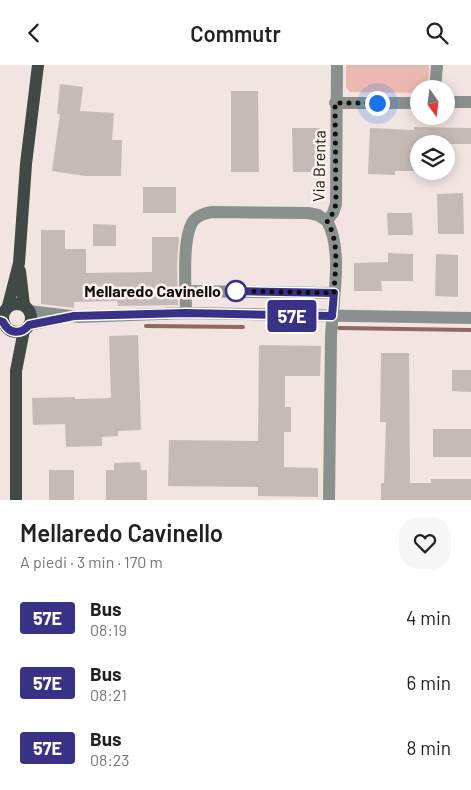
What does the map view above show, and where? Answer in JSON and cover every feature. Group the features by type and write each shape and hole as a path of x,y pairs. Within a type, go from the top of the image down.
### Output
{"main road":[{"path":"22,329 8,329 3,313 19,263 26,164 38,65"},
{"path":"16,500 17,364 22,329 31,318 27,308 19,263"},
{"path":"3,313 13,303 27,308"}],"street":[{"name":"Via Brenta","path":"329,500 332,316 336,247 334,232 327,221 333,213 336,204 335,103 337,65"},
{"path":"435,80 436,65"},
{"path":"455,102 471,102"},
{"path":"335,103 410,103"},
{"path":"186,313 186,237 190,226 196,218 212,212 308,213 318,215 327,221"},
{"path":"186,291 334,293"},
{"path":"27,308 36,313 74,316 186,313 471,318"},
{"path":"22,329 74,316"}],"shaded area":[{"path":"346,65 429,65 428,80 410,80 410,93 350,92 346,87"}],"building":[{"path":"60,84 83,87 80,111 114,113 112,140 122,140 121,176 85,176 52,171 60,114 57,114"},
{"path":"231,91 258,91 259,172 231,172"},
{"path":"414,127 471,128 471,144 455,144 455,135 410,135 410,171 395,171 395,175 368,174 370,128 414,130"},
{"path":"292,128 320,128 320,172 293,172"},
{"path":"143,187 176,187 176,213 143,213"},
{"path":"463,193 464,234 438,234 437,194"},
{"path":"387,213 412,213 413,235 388,235"},
{"path":"93,224 116,225 116,246 93,246"},
{"path":"41,230 65,230 65,249 86,249 86,273 152,272 152,237 179,237 177,264 178,305 118,306 117,301 74,302 74,308 41,304"},
{"path":"388,253 413,254 413,281 381,281 382,291 354,291 354,263 388,262"},
{"path":"436,254 458,255 458,297 435,296"},
{"path":"138,335 141,430 118,431 118,436 102,437 102,446 66,447 65,424 33,425 32,398 111,398 109,336"},
{"path":"259,345 321,346 320,376 285,376 285,407 291,407 291,432 284,432 284,467 318,468 318,497 258,496 258,487 168,486 169,440 258,441"},
{"path":"381,353 409,353 410,483 431,483 431,479 471,479 471,500 381,500 381,483 384,483 386,422 380,422"},
{"path":"452,370 471,370 471,392 452,391"},
{"path":"433,429 471,429 471,457 433,457"},
{"path":"140,462 141,470 147,470 147,500 106,500 106,470 114,470 114,463"},
{"path":"49,470 74,470 74,500 49,500"}],"waterway":[{"path":"146,326 243,327"},
{"path":"339,328 471,330"}],"bus line":[{"name":"57E","path":"0,321 8,329 18,332 24,330 29,325 74,316 186,313 332,316 334,293 235,291"}],"place":[{"name":"Mellaredo Cavinello","path":"236,291"}],"route":[{"path":"236,291 334,293 336,247 334,232 327,221 333,213 336,204 335,103 377,103"}]}
